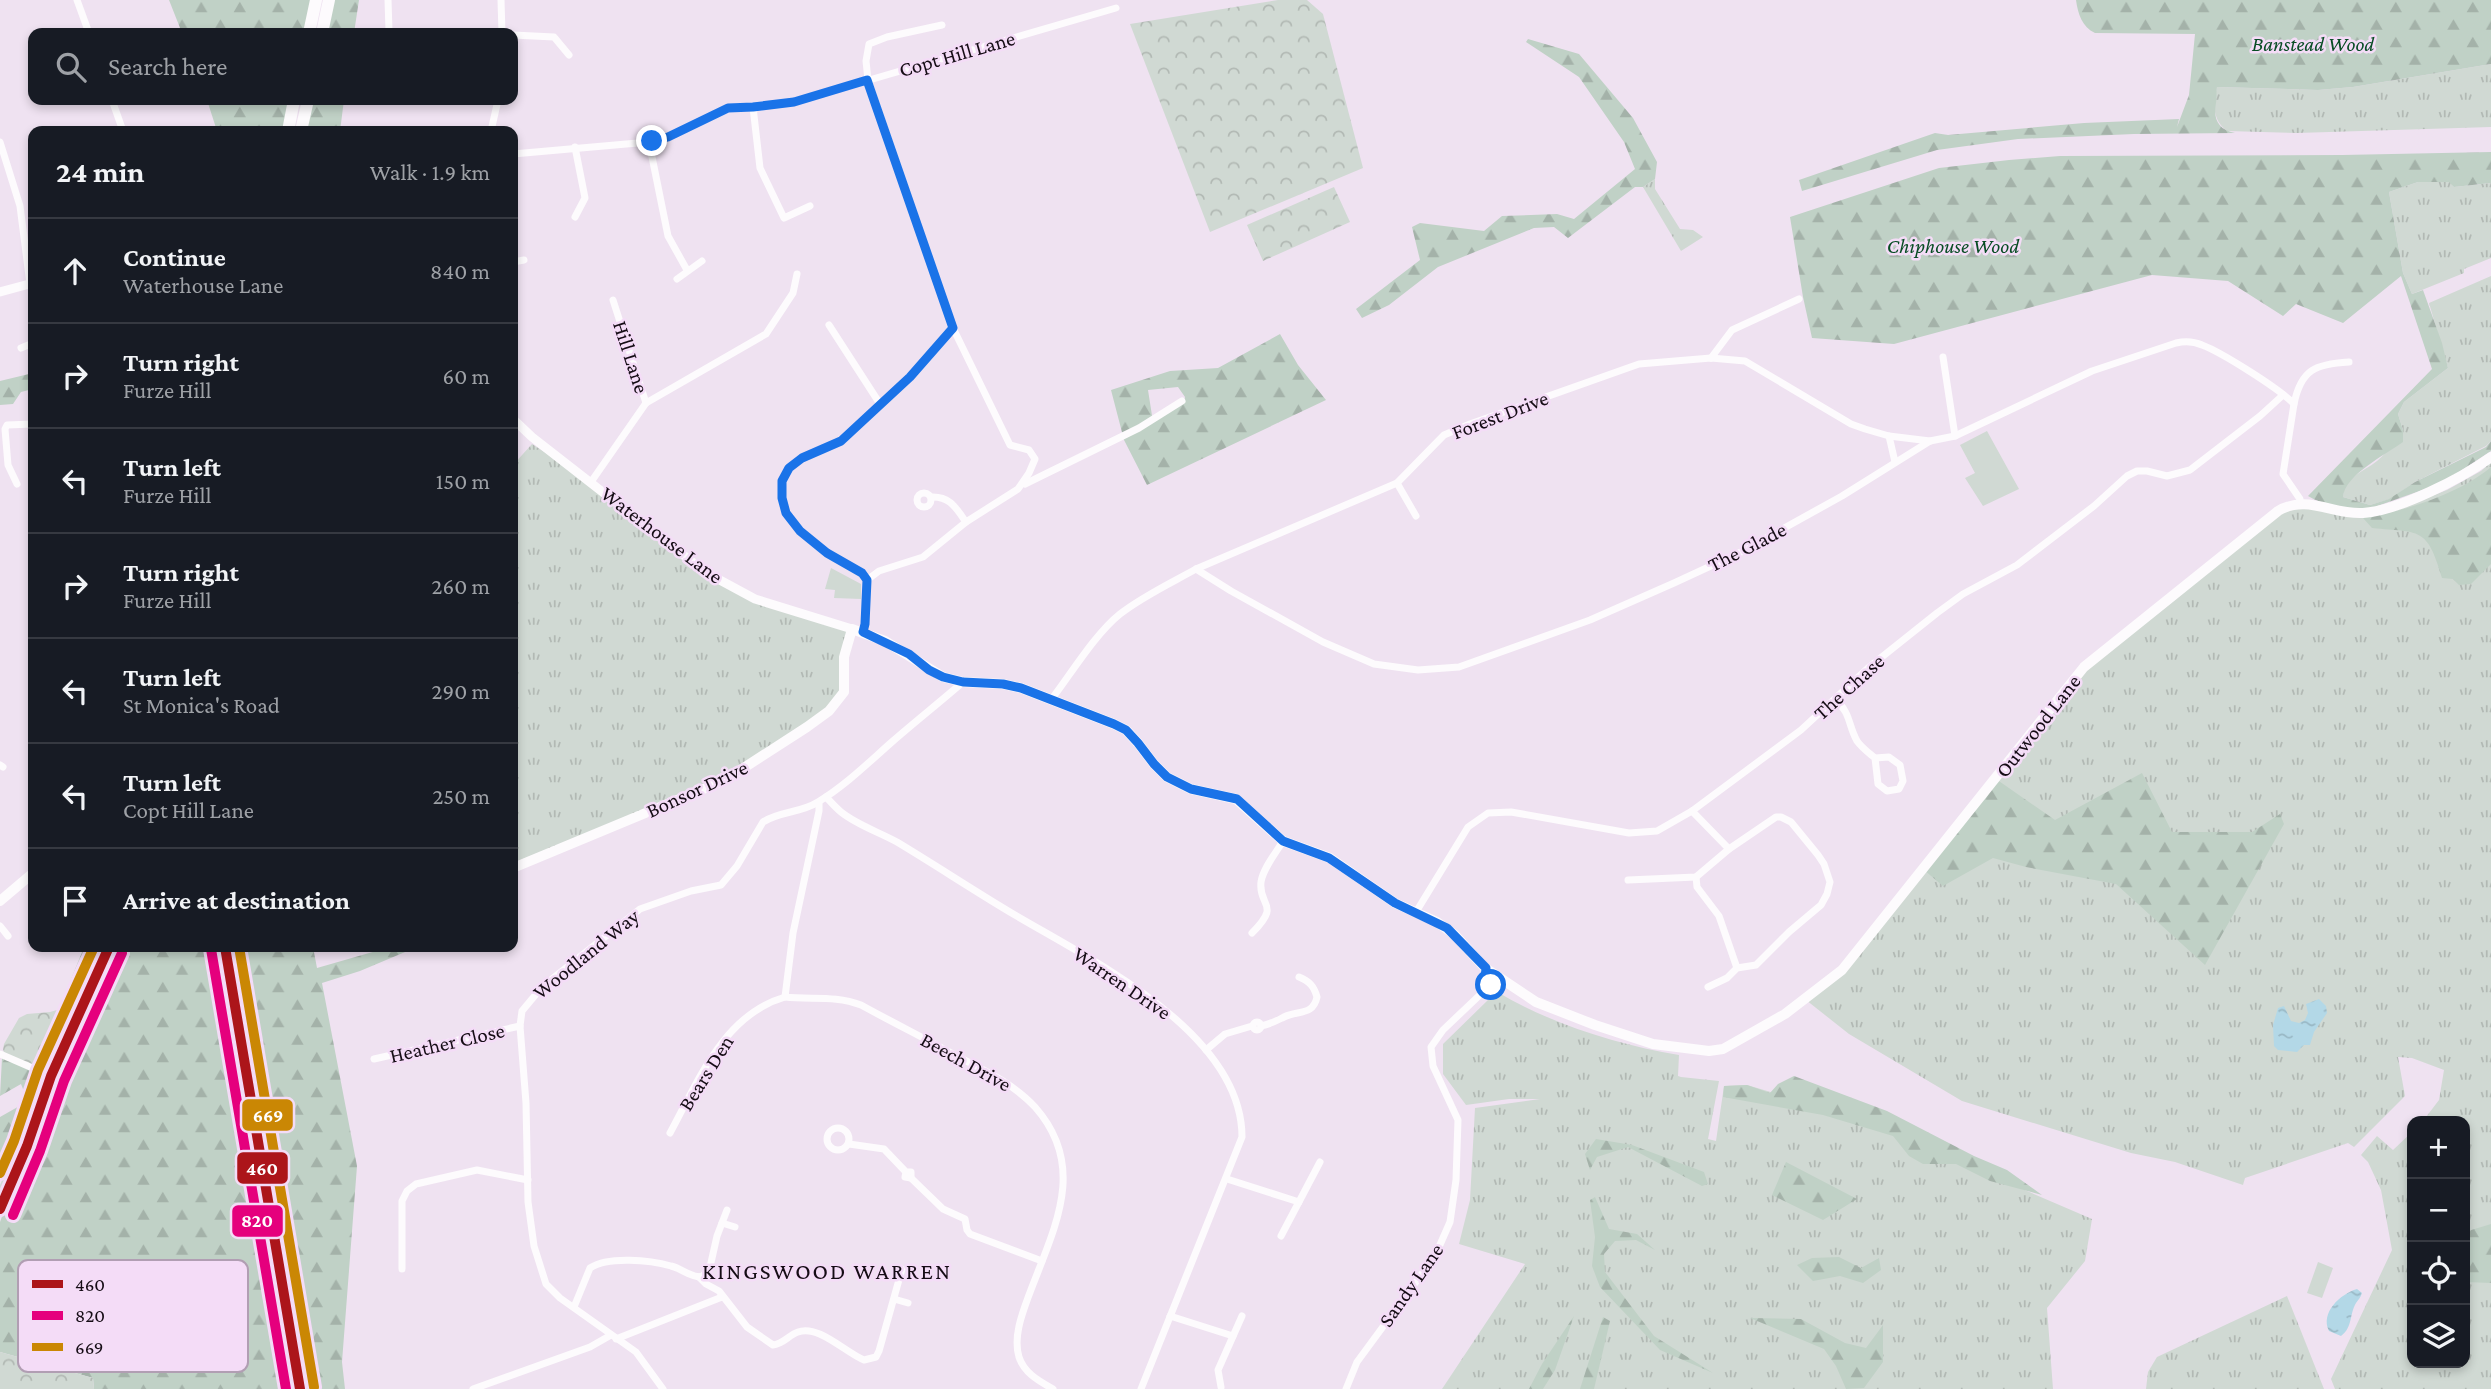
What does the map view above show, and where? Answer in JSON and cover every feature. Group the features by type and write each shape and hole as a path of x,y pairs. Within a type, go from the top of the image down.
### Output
{"highway":[{"path":"310,28 316,0"},
{"path":"323,28 329,0"},
{"path":"289,126 294,105"},
{"path":"303,126 307,105"},
{"path":"226,952 300,1389"},
{"path":"238,952 311,1389"}],"main road":[{"path":"2300,504 2313,504 2354,513 2374,512 2442,487 2491,457"},
{"name":"Outwood Lane","path":"1630,1037 1684,1049 1723,1049 1785,1014 1831,980 1924,870 2084,667 2278,511 2300,504"},
{"name":"Waterhouse Lane","path":"852,629 909,654 929,670 963,682 1003,684 1021,688 1126,730 1167,777 1191,789 1237,799 1283,841 1329,858 1395,903 1447,928 1503,982 1556,1011 1630,1037"},
{"name":"Bonsor Drive","path":"518,866 712,786 784,743 839,700 844,688 844,651 852,629"},
{"path":"1,899 28,877"},
{"path":"0,1209 27,1146 51,1076 107,952"}],"street":[{"path":"77,0 87,28"},
{"path":"388,0 388,28"},
{"path":"500,0 502,28"},
{"name":"Copt Hill Lane","path":"518,153 649,142 668,137 728,108 794,102 1116,8"},
{"path":"942,26 887,37 869,44 867,80 953,328 1010,445 1029,450 1035,458 1023,485"},
{"path":"518,35 554,37 569,55"},
{"path":"114,105 121,126"},
{"path":"492,126 497,105"},
{"path":"753,107 760,168 784,218 810,206"},
{"path":"0,142 20,206 28,258"},
{"path":"649,142 668,236 687,270"},
{"path":"575,147 585,198 575,217"},
{"path":"518,261 524,260"},
{"path":"677,279 702,261"},
{"path":"646,403 766,334 793,292 797,274"},
{"path":"0,292 28,285"},
{"path":"1711,358 1732,330 1799,299"},
{"name":"Hill Lane","path":"591,482 646,403 613,300"},
{"path":"829,325 880,404"},
{"path":"863,632 867,580 862,573 827,553 800,531 786,513 782,498 782,481 789,468 802,458 841,441 910,377 953,328"},
{"name":"The Glade","path":"1196,569 1323,642 1374,664 1418,670 1459,667 1590,620 1741,552 1842,496 1930,441 1955,436 2120,360 2184,341 2207,347 2294,404"},
{"path":"21,348 28,345"},
{"path":"1943,357 1955,436"},
{"name":"Forest Drive","path":"1051,700 1119,615 1196,569 1397,483 1444,435 1639,364 1711,358 1745,361 1851,424 1889,436 1930,441"},
{"path":"2300,504 2300,499 2283,474 2297,388 2304,377 2322,365 2349,362"},
{"name":"The Chase","path":"1416,912 1468,827 1488,813 1511,812 1638,834 1665,828 1801,730 1867,668 1937,613 1963,594 2017,565 2094,506 2127,476 2137,471 2166,476 2190,470 2283,395"},
{"path":"867,580 879,571 923,557 966,522 1023,485 1139,428 1182,401"},
{"path":"17,484 3,450 7,425 28,424"},
{"name":"Waterhouse Lane","path":"518,424 705,572 755,599 852,629"},
{"path":"1889,436 1895,463"},
{"path":"1397,483 1416,516"},
{"path":"931,497 946,498 966,522"},
{"name":"Woodland Way","path":"663,1389 636,1352 553,1292 542,1276 530,1224 527,1107 520,1026 522,1011 531,998 626,920 657,901 721,885 737,866 763,822 770,817 806,809 822,799 874,760 890,743 963,682"},
{"path":"1835,699 1850,717 1857,740 1875,758 1878,784 1887,791 1899,789 1903,781 1900,765 1889,757 1875,758"},
{"path":"785,997 793,933 822,799"},
{"name":"Warren Drive","path":"822,799 1144,993 1184,1026 1226,1080 1242,1118 1242,1138 1141,1389"},
{"path":"1692,811 1728,849"},
{"path":"1628,880 1696,877 1728,849 1770,820 1781,817 1791,822 1818,855 1830,882 1821,905 1788,932 1761,961 1752,967 1737,968 1727,978 1708,986"},
{"path":"1252,933 1266,916 1267,904 1261,888 1262,878 1283,841"},
{"path":"1696,877 1698,887 1719,916 1737,968"},
{"path":"0,926 8,936"},
{"path":"1484,991 1486,968"},
{"path":"1206,1051 1225,1034 1252,1026 1257,1030 1289,1015 1305,1013 1314,1006 1317,997 1314,988 1311,983 1299,977"},
{"name":"Sandy Lane","path":"1346,1389 1357,1362 1435,1256 1450,1222 1456,1180 1458,1120 1433,1066 1431,1047 1443,1030 1484,991 1491,985 1503,982"},
{"name":"Bears Den","path":"670,1133 710,1060 736,1025 762,1006 785,997"},
{"name":"Beech Drive","path":"785,997 842,999 861,1005 1005,1082 1035,1107 1054,1136 1064,1173 1063,1197 1020,1320 1017,1346 1027,1371 1053,1389"},
{"name":"Heather Close","path":"374,1059 520,1026"},
{"path":"0,1054 51,1076"},
{"path":"849,1144 884,1149 943,1209 965,1219 967,1230 971,1234 1042,1261"},
{"path":"1281,1236 1320,1162"},
{"path":"402,1269 402,1201 407,1191 416,1184 477,1170 528,1180"},
{"path":"1227,1179 1299,1202"},
{"path":"699,1277 710,1267 727,1210"},
{"path":"722,1223 735,1227"},
{"path":"573,1307 590,1268 607,1261 629,1260 671,1266 688,1275 699,1277 719,1291 747,1327 774,1345 798,1332 815,1332 864,1360 876,1357 879,1351 902,1269"},
{"path":"474,1389 723,1297"},
{"path":"894,1299 908,1303"},
{"path":"1170,1316 1233,1335"},
{"path":"1221,1387 1217,1370 1242,1316"}],"green space":[{"path":"169,0 312,0 305,28 180,28"},
{"path":"333,0 359,0 355,28 327,28"},
{"path":"1278,0 1307,0 1323,14 1363,168 1210,232 1130,24"},
{"name":"Banstead Wood","path":"2076,0 2491,0 2491,64 2353,87 2318,90 2217,87 2216,119 2224,129 2235,133 2018,139 1937,150 1802,191 1799,180 1935,133 1948,135 2084,123 2179,119 2177,127 2189,95 2195,34 2095,33 2081,20"},
{"path":"1528,39 1579,54 1633,118 1657,162 1655,179 1643,187 1635,187 1568,238 1554,227 1534,228 1438,267 1389,305 1362,318 1356,309 1420,260 1412,227 1420,223 1484,231 1502,216 1557,214 1574,219 1635,169 1624,142 1579,77 1526,42"},
{"path":"2491,64 2491,127 2297,133 2227,131 2219,122 2215,111 2217,87 2318,90 2353,87"},
{"path":"209,105 289,105 284,126 215,126"},
{"path":"311,105 343,105 341,126 307,126"},
{"name":"Chiphouse Wood","path":"2491,152 2491,183 2454,187 2449,182 2418,182 2389,192 2403,273 2412,294 2423,290 2448,368 2404,402 2398,414 2403,430 2403,442 2358,473 2345,489 2343,497 2370,505 2389,499 2415,482 2486,447 2491,441 2491,451 2442,483 2369,509 2337,506 2308,496 2432,369 2401,276 2343,323 2296,304 2283,316 2228,281 2152,275 1894,344 1812,338 1790,217 1939,168 2060,156"},
{"path":"1655,179 1655,189 1680,229 1693,230 1703,237 1681,251 1643,187"},
{"path":"2418,182 2450,182 2454,187 2491,183 2491,258 2464,269 2464,273 2412,294 2403,273 2389,192"},
{"path":"1334,187 1350,222 1263,261 1247,225"},
{"path":"2491,276 2491,441 2415,482 2390,499 2370,505 2343,497 2347,484 2381,458 2403,430 2398,414 2404,402 2448,368 2429,303"},
{"path":"1280,334 1298,365 1326,400 1147,485 1124,440 1111,390 1170,371 1218,368","holes":["1178,387 1185,397 1184,403 1153,422 1148,390"]},
{"path":"28,374 28,390 21,392 13,404 0,405 0,381"},
{"path":"1987,431 2019,489 1983,506 1965,478 1975,473 1960,445"},
{"path":"532,444 591,482 705,572 755,599 852,629 839,700 737,773 518,861 518,459"},
{"path":"2491,462 2491,1389 2335,1389 2331,1379 2392,1250 2381,1190 2368,1162 2361,1155 2377,1136 2393,1150 2407,1137 2407,1368 2470,1368 2470,1116 2427,1116 2439,1100 2444,1070 2412,1058 2398,1057 2405,1096 2354,1147 2348,1143 2245,1178 2243,1185 2175,1162 2131,1153 1962,1101 1849,1034 1806,1000 1831,980 2084,667 2165,608 2279,514 2292,509 2312,508 2347,515 2424,499 2481,471"},
{"path":"2491,467 2491,564 2471,584 2459,585 2453,579 2442,578 2431,549 2419,535 2372,528 2363,518 2431,500 2464,485"},
{"path":"831,568 861,584 861,599 834,598 835,590 825,589"},
{"path":"2142,773 2172,832 2252,832 2280,814 2284,824 2205,965 2116,884 1993,858 1943,886 1924,870 1996,779 2055,820"},
{"path":"82,952 101,952 79,997 61,1004"},
{"path":"114,952 222,952 293,1389 94,1389 93,1378 72,1372 248,1372 248,1260 18,1260 18,1357 0,1352 0,1222 27,1146 0,1155 0,1117 30,1100 21,1084 0,1096 2,1058 51,1076"},
{"path":"247,952 314,952 317,968 373,952 405,952 322,983 357,1166 342,1362 345,1389 319,1389"},
{"path":"1499,993 1563,1024 1586,1032 1679,1055 1678,1076 1719,1081 1708,1139 1716,1141 1724,1086 1747,1085 1855,1117 2092,1219 2085,1261 2047,1308 2053,1389 1442,1389 1525,1264 1459,1244 1470,1200 1475,1108 1540,1099 1509,1099 1466,1105 1443,1074 1443,1044 1488,1000"},
{"path":"84,1002 51,1076 6,1056 4,1044 19,1018"},
{"path":"1794,1076 1887,1111 2007,1170 2042,1195 1990,1181 1956,1164 1923,1164 1909,1156 1893,1136 1823,1115 1723,1097 1724,1086 1747,1085 1770,1093 1778,1084"},
{"path":"1596,1139 1632,1145 1704,1172 1708,1184 1702,1186 1628,1147 1597,1157 1590,1170 1585,1154"},
{"path":"27,1146 0,1209 0,1185 16,1148"},
{"path":"1786,1162 1857,1199 1823,1220 1772,1195"},
{"path":"1595,1197 1609,1229 1637,1234 1655,1250 1636,1240 1615,1241 1604,1254 1605,1272 1654,1336 1713,1373 1660,1350 1600,1287 1592,1266 1595,1237 1590,1200"},
{"path":"2491,1224 2491,1283 2470,1282 2470,1230"},
{"path":"1839,1257 1861,1268 1879,1258 1881,1270 1863,1283 1840,1276 1813,1281 1797,1265 1812,1258"},
{"path":"2318,1262 2333,1268 2322,1298 2307,1293"},
{"path":"2287,1296 2324,1389 2146,1389 2148,1372 2157,1357"},
{"path":"1574,1316 1555,1370 1543,1389 1529,1389 1542,1364"},
{"path":"1603,1317 1610,1321 1594,1389 1580,1389"},
{"path":"1750,1318 1801,1319 1845,1343 1866,1348 1883,1325 1883,1362 1864,1388 1846,1389 1836,1366 1824,1349"},
{"path":"0,1352 18,1357 18,1372 72,1372 93,1378 94,1389 0,1389"}],"water":[{"path":"2319,999 2326,1006 2327,1013 2314,1032 2310,1045 2304,1045 2297,1052 2278,1050 2274,1046 2273,1025 2278,1008 2284,1006 2291,1021 2299,1023 2305,1020 2308,1013 2306,1004"},
{"path":"2357,1289 2362,1293 2347,1329 2341,1336 2329,1331 2327,1318 2333,1305 2344,1295"}],"transit line":[{"name":"669","path":"0,1173 38,1070 92,952"},
{"name":"460","path":"0,1209 27,1146 51,1076 107,952"},
{"name":"820","path":"212,952 286,1389"},
{"name":"460","path":"226,952 300,1389"},
{"name":"669","path":"240,952 314,1387"},
{"name":"820","path":"13,1215 40,1151 64,1081 122,953"}],"district":[{"name":"KINGSWOOD WARREN","path":"827,1271"}],"route":[{"path":"652,141 668,137 728,108 794,102 867,80 953,328 910,377 841,441 802,458 789,468 782,481 782,498 786,513 800,531 827,553 862,573 867,580 863,632 909,654 943,677 963,682 1003,684 1021,688 1126,730 1154,764 1178,784 1237,799 1283,841 1323,854 1395,903 1447,928 1486,968 1484,991 1491,985"}]}
